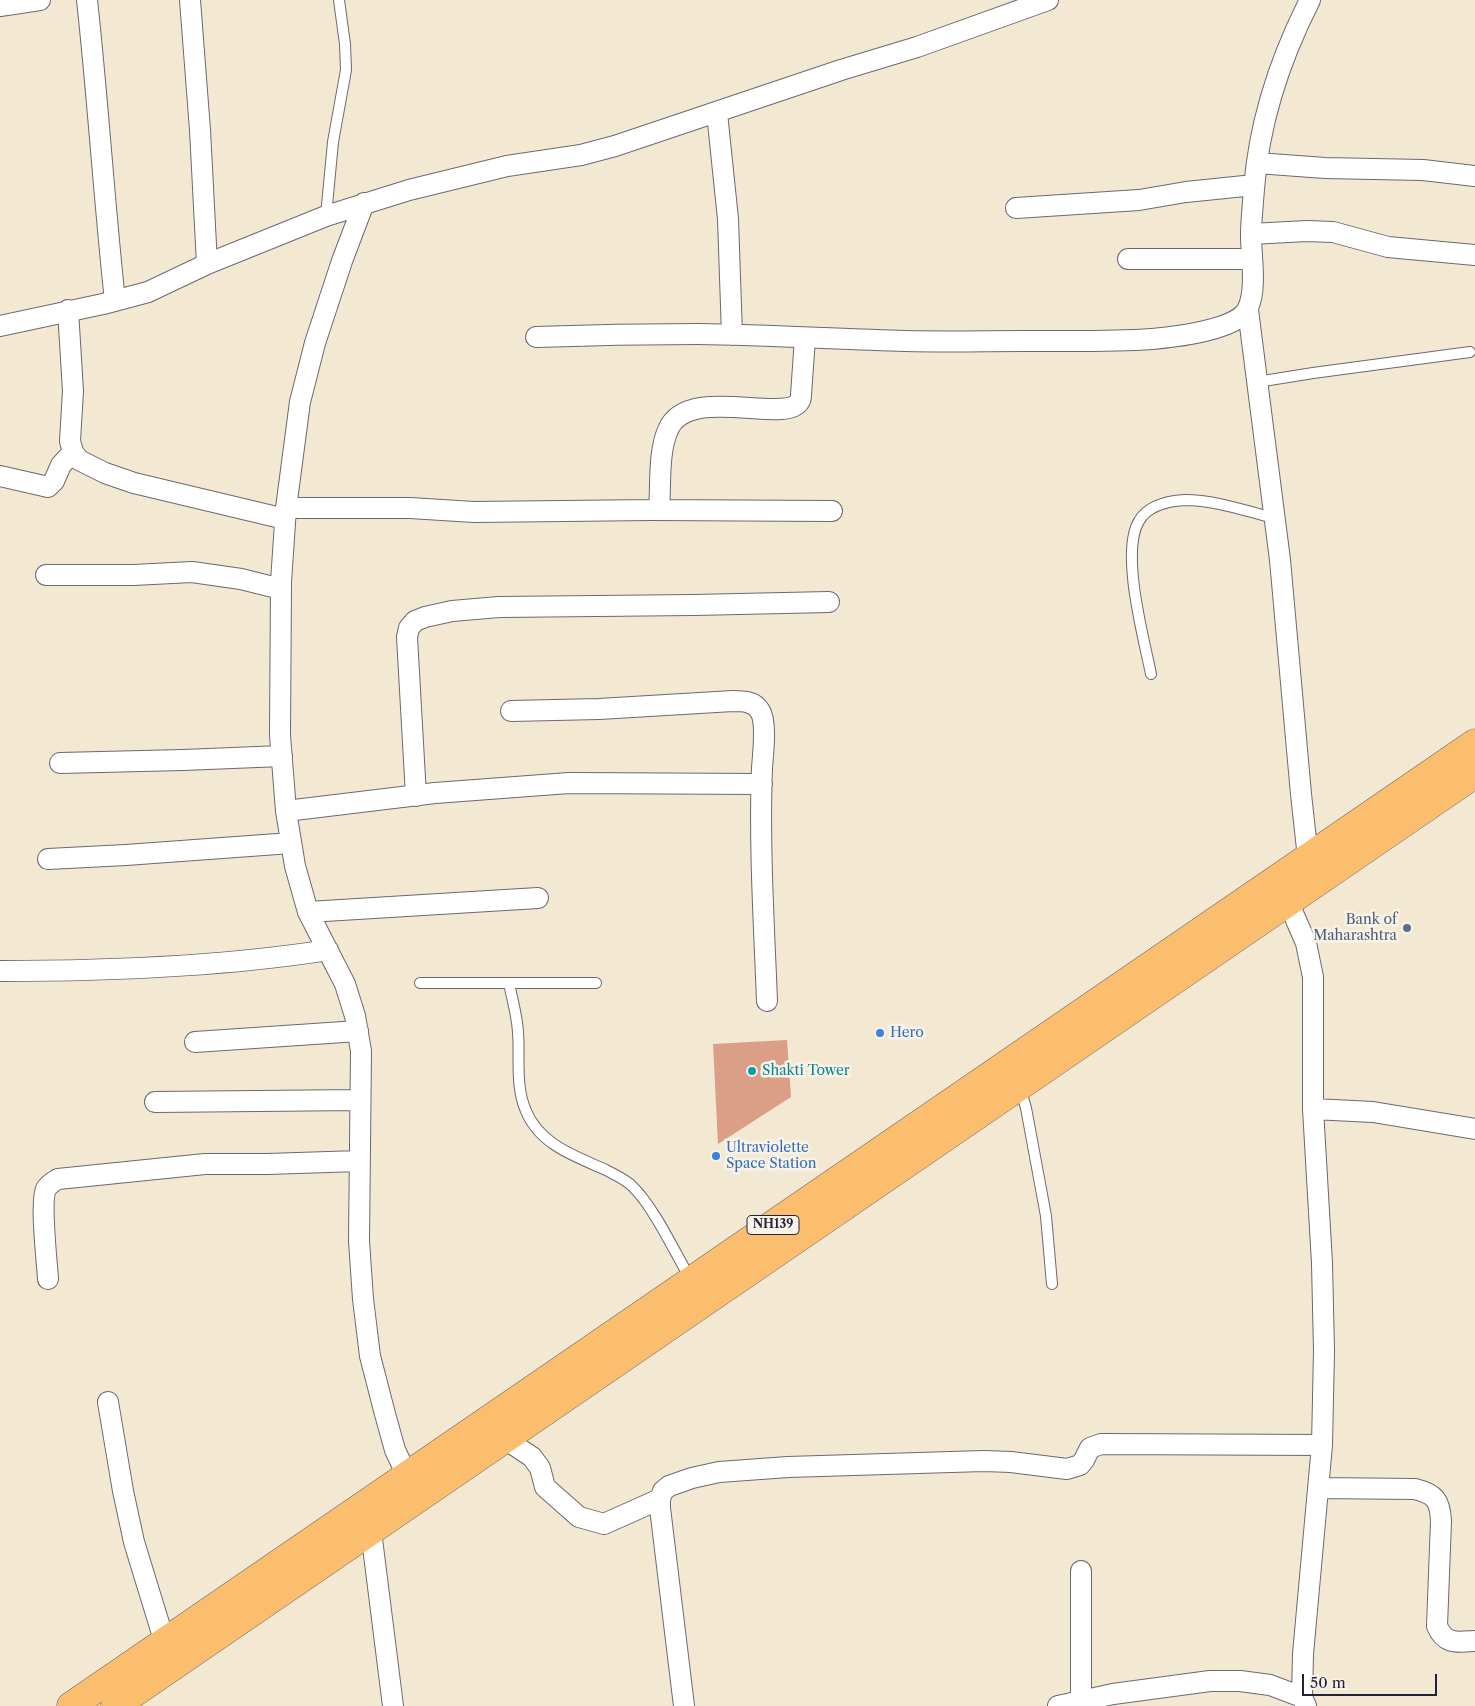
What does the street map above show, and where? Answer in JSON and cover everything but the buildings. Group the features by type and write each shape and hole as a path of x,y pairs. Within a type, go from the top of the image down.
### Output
{"highway":[{"name":"NH139","path":"1284,890 1308,858 1475,743"},
{"name":"NH139","path":"71,1706 169,1655 371,1531 505,1440 1015,1074 1284,890 1475,774"},
{"name":"NH139","path":"115,1706 169,1655 407,1475 691,1281 1015,1074"}],"street":[{"path":"0,6 40,0"},
{"path":"87,0 115,301"},
{"path":"190,0 200,130 207,264"},
{"path":"0,326 148,292 207,264 326,216 364,203 507,166 581,156 615,146 840,70 917,47 1048,0"},
{"path":"1308,858 1300,794 1274,518 1248,310 1252,295 1251,234 1257,163 1270,100 1280,69 1310,0"},
{"path":"717,112 728,219 732,335"},
{"path":"1257,163 1325,168 1423,170 1475,176"},
{"path":"1016,208 1139,200 1186,192 1254,186"},
{"path":"364,203 342,261 315,344 302,393 285,513 281,588 280,735 286,811 295,866 308,912 345,984 358,1031 361,1051 359,1241 363,1299 370,1356 393,1441 419,1499"},
{"path":"1251,234 1307,231 1333,232 1388,247 1475,256"},
{"path":"1128,259 1252,259"},
{"path":"68,310 73,391 70,441 72,452 88,466 134,483 285,513 410,508 474,512 832,511"},
{"path":"536,337 608,334 732,335 910,342 1116,341 1145,339 1226,325 1239,318 1248,310"},
{"path":"659,510 664,448 668,428 687,412 698,408 782,409 792,407 799,402 801,395 805,338"},
{"path":"0,476 48,487 72,452"},
{"path":"46,575 133,575 192,572 281,588"},
{"path":"416,796 407,646 409,628 415,621 452,611 499,607 829,602"},
{"path":"511,711 599,709 732,701 746,701 755,705 761,712 763,722 762,784 767,1001"},
{"path":"60,763 282,756"},
{"path":"286,811 416,796 569,783 762,784"},
{"path":"48,859 291,843"},
{"path":"1060,1706 1113,1694 1210,1681 1240,1681 1270,1685 1304,1701 1303,1654 1322,1445 1324,1351 1322,1263 1313,1109 1313,977 1306,943 1284,890"},
{"path":"308,912 538,898"},
{"path":"0,971 155,967 285,957 328,950"},
{"path":"195,1042 358,1031"},
{"path":"155,1102 360,1100"},
{"path":"1313,1109 1373,1112 1475,1129"},
{"path":"48,1279 44,1232 45,1190 58,1179 205,1164 359,1161"},
{"path":"108,1402 123,1491 134,1542 169,1655"},
{"path":"505,1440 532,1457 540,1468 545,1487 579,1517 604,1524 660,1499"},
{"path":"684,1706 661,1520 660,1499 663,1491 669,1486 692,1478 719,1472 746,1469 984,1461 1011,1462 1067,1469 1080,1465 1090,1448 1101,1444 1322,1445"},
{"path":"1318,1488 1415,1489 1428,1493 1437,1500 1441,1521 1437,1626 1441,1636 1448,1640 1475,1641"},
{"path":"371,1531 393,1706"},
{"path":"1081,1570 1081,1700"}],"lane":[{"path":"326,216 333,142 346,70 346,44 339,0"},
{"path":"1257,382 1470,352"},
{"path":"1150,674 1135,594 1132,562 1133,538 1138,521 1149,509 1164,503 1185,500 1210,503 1274,518"},
{"path":"420,983 596,983"},
{"path":"508,983 518,1031 520,1096 526,1112 537,1129 551,1144 619,1176 632,1186 646,1203 691,1281"},
{"path":"1015,1074 1026,1108 1046,1216 1052,1284"}],"place":[{"name":"Bank of Maharashtra","path":"1407,928"},
{"name":"Hero","path":"880,1033"},
{"name":"Shakti Tower","path":"752,1071"},
{"name":"Ultraviolette Space Station","path":"716,1156"}]}
